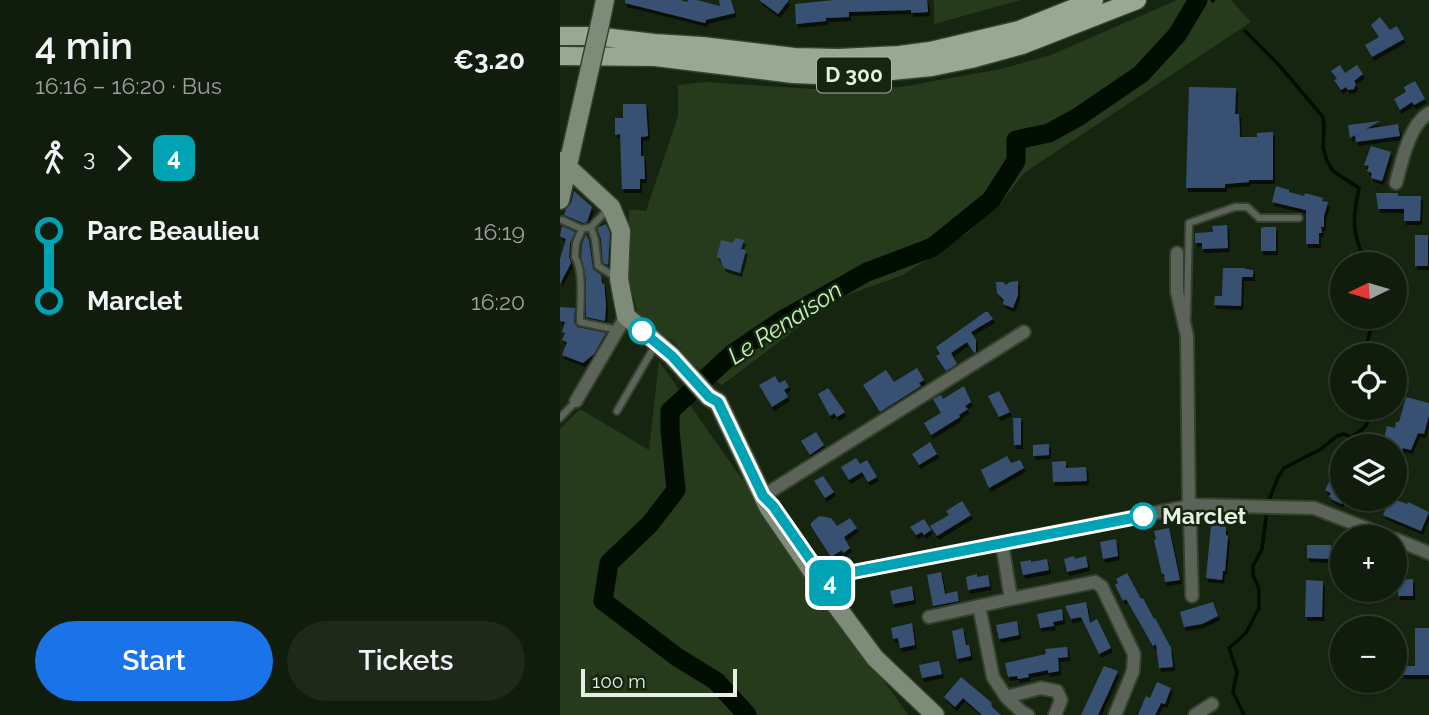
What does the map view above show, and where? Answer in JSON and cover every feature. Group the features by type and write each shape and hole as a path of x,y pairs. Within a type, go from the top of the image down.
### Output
{"main road":[{"name":"D 300","path":"560,36 595,36 794,57 899,55 930,51 1019,30 1094,0"},
{"name":"D 300","path":"560,57 655,57 793,74 841,76 932,67 971,60 1022,45 1137,0"}],"street":[{"path":"560,200 564,164 605,0"},
{"path":"1396,183 1407,143 1422,117 1429,113"},
{"path":"564,164 611,206 621,231 619,279 622,323 576,401"},
{"path":"1177,253 1177,292 1187,336 1192,596"},
{"path":"622,323 672,356 709,397 718,402 763,496 773,506 854,632 875,658 935,715"},
{"path":"763,496 1024,332"},
{"path":"826,586 841,575 853,572 1195,505 1314,508 1358,525"},
{"path":"1002,543 1011,599"},
{"path":"1407,544 1429,553"},
{"path":"929,617 1095,582 1102,587 1134,654 1133,671 1115,715"},
{"path":"826,586 859,628 948,715"},
{"path":"979,606 993,677 1006,697 1028,715"},
{"path":"1006,697 1041,688 1057,691 1061,700 1055,715"},
{"path":"1195,715 1212,704"}],"lane":[{"path":"562,220 582,229 591,227 611,206"},
{"path":"1187,336 1188,223 1236,207 1247,207 1259,218 1299,218"},
{"path":"591,227 598,266 619,279"},
{"path":"582,229 576,243 575,257 580,282 580,322 622,323"},
{"path":"617,411 656,343"},
{"path":"560,418 576,401"}],"green space":[{"path":"934,0 1021,0 934,24"},
{"path":"1177,0 1231,0 1251,22 1024,173 1000,204 967,233 903,275 836,299 722,385 691,363 675,343 638,315 628,275 629,209 646,211 678,116 678,85 705,82 830,90 901,87 1001,69 1051,55"},
{"path":"659,361 908,715 560,715 560,429 580,409 649,450"}],"building":[{"path":"625,0 697,0 720,6 719,0 731,0 735,13 706,20 705,23 625,3"},
{"path":"759,0 789,0 778,14"},
{"path":"834,0 927,0 928,12 849,12 849,17 796,24 795,4"},
{"path":"1380,17 1390,30 1397,26 1404,39 1372,57 1365,45 1379,37 1371,25"},
{"path":"1340,65 1345,73 1357,65 1363,74 1354,81 1354,89 1348,90 1346,87 1341,90 1334,80 1337,79 1331,71"},
{"path":"1415,81 1425,99 1414,105 1412,102 1400,110 1394,99 1406,92 1404,87"},
{"path":"1189,87 1236,88 1235,114 1239,114 1240,137 1257,137 1257,133 1273,132 1273,180 1225,184 1225,188 1186,188"},
{"path":"623,104 646,104 648,136 641,137 645,179 640,179 640,189 622,189 620,134 615,135 615,118 623,118"},
{"path":"1380,121 1366,129 1398,124 1400,136 1356,142 1355,135 1350,138 1348,125"},
{"path":"1371,146 1391,152 1382,181 1371,178 1372,173 1367,171 1369,166 1364,165"},
{"path":"1276,186 1304,196 1305,193 1323,198 1322,201 1328,202 1324,227 1321,227 1322,233 1319,233 1319,244 1306,244 1306,210 1272,202"},
{"path":"574,191 592,207 587,222 583,223 564,215"},
{"path":"1376,193 1421,196 1420,221 1404,221 1404,209 1378,209"},
{"path":"606,224 610,233 608,265 603,263 597,228"},
{"path":"1227,225 1228,248 1202,249 1202,243 1195,243 1195,233 1213,232 1212,226"},
{"path":"562,226 575,232 570,243 571,263 560,284 560,259 566,239 560,236"},
{"path":"1276,227 1276,251 1261,251 1261,228"},
{"path":"586,234 593,269 601,275 602,284 604,283 605,321 586,317 586,279 581,256"},
{"path":"1415,235 1428,235 1428,266 1415,266"},
{"path":"735,238 744,240 741,249 746,250 740,273 724,268 717,257 721,240 733,243"},
{"path":"1223,268 1253,270 1253,277 1242,277 1241,306 1214,305 1215,296 1222,296"},
{"path":"1018,281 1018,295 1013,308 1003,304 1004,300 997,293 996,282 1006,285"},
{"path":"560,307 575,308 574,322 577,327 606,333 594,354 583,363 562,355 567,342 562,340 565,322 560,321"},
{"path":"985,312 993,319 971,332 976,340 976,352 974,353 967,342 951,353 957,364 946,371 936,356 940,354 936,347"},
{"path":"917,368 924,380 919,383 921,386 880,412 863,385 886,370 894,382"},
{"path":"775,376 779,383 785,380 789,387 784,390 788,397 772,407 759,385"},
{"path":"964,386 971,402 965,406 968,409 931,435 924,423 941,413 933,399 941,395 943,399"},
{"path":"828,388 845,412 837,417 834,413 830,416 818,394"},
{"path":"999,391 1010,412 999,417 988,396"},
{"path":"1407,397 1429,403 1424,434 1418,433 1411,450 1407,449 1407,434 1385,434 1387,426 1395,428 1396,422 1407,420"},
{"path":"1013,418 1021,418 1021,445 1014,445"},
{"path":"816,432 824,445 810,455 801,441"},
{"path":"930,442 937,454 919,465 912,454"},
{"path":"1049,444 1049,455 1033,456 1033,445"},
{"path":"1007,456 1011,463 1020,460 1024,468 989,488 981,470"},
{"path":"856,458 860,464 867,460 877,477 868,482 862,472 849,480 841,467"},
{"path":"1066,461 1066,468 1086,467 1087,481 1053,482 1052,462"},
{"path":"823,476 834,492 825,498 814,481"},
{"path":"1330,480 1330,492 1325,490"},
{"path":"962,501 971,515 937,536 930,526 949,515 946,511"},
{"path":"1408,502 1429,512 1421,531 1383,515 1385,511 1407,511"},
{"path":"819,516 831,518 837,526 850,518 857,528 844,537 850,548 831,557 811,526"},
{"path":"924,519 931,530 924,535 922,532 916,535 910,527"},
{"path":"1211,525 1226,527 1228,536 1222,580 1206,578"},
{"path":"1169,528 1180,580 1165,582 1154,531"},
{"path":"1116,539 1118,556 1103,559 1100,542"},
{"path":"1307,545 1330,545 1330,559 1307,558"},
{"path":"1074,556 1075,559 1086,556 1088,567 1067,572 1064,559"},
{"path":"1047,559 1049,570 1023,575 1020,562"},
{"path":"941,572 945,594 957,591 959,601 933,606 927,575"},
{"path":"1127,573 1171,648 1173,667 1159,668 1156,644 1153,646 1115,585 1118,583 1116,579"},
{"path":"977,574 977,577 988,575 990,586 968,590 966,577"},
{"path":"1407,579 1413,579 1413,596 1407,596"},
{"path":"1306,580 1323,581 1322,617 1305,617"},
{"path":"912,586 914,600 893,604 890,591"},
{"path":"1086,602 1090,623 1097,619 1111,648 1099,654 1081,617 1071,619 1065,606"},
{"path":"1213,602 1218,616 1202,624 1184,627 1180,612"},
{"path":"1062,609 1063,620 1053,622 1054,626 1040,628 1037,614"},
{"path":"1017,621 1019,635 999,639 996,625"},
{"path":"912,623 915,645 900,648 898,638 893,639 891,628"},
{"path":"963,628 971,656 957,659 952,631"},
{"path":"1415,628 1429,628 1429,675 1407,675 1407,666 1415,666"},
{"path":"1067,647 1068,657 1058,658 1059,671 1048,673 1048,670 1018,679 1017,676 1008,677 1005,663 1046,654 1045,649"},
{"path":"939,661 942,674 922,678 919,665"},
{"path":"1104,666 1118,671 1098,715 1081,715"},
{"path":"961,677 992,703 993,708 1001,715 982,715 963,698 955,707 944,697"},
{"path":"1157,682 1171,688 1165,704 1161,703 1155,715 1138,715 1146,696 1150,698"}],"waterway":[{"name":"Le Renaison","path":"747,715 716,681 677,657 603,601 609,563 650,524 676,490 670,411 732,354 784,319 867,272 933,247 991,200 1016,161 1016,140 1049,133 1078,117 1141,74 1177,35 1198,0"},
{"path":"1245,31 1279,65 1323,117 1323,147 1327,161 1333,171 1359,188 1355,227 1361,252"},
{"path":"1367,343 1371,329"},
{"path":"1270,498 1284,468 1321,449 1337,436 1344,434 1351,437 1366,426 1368,420"},
{"path":"1244,715 1233,692 1237,672 1229,648 1246,633 1259,608 1259,589 1253,575 1253,566 1262,549 1266,517"}],"bus line":[{"name":"4","path":"642,331 672,356 709,397 718,402 763,496 773,506 828,585 841,575 853,572 1143,516"}],"place":[{"name":"Marclet","path":"1143,516"}]}
